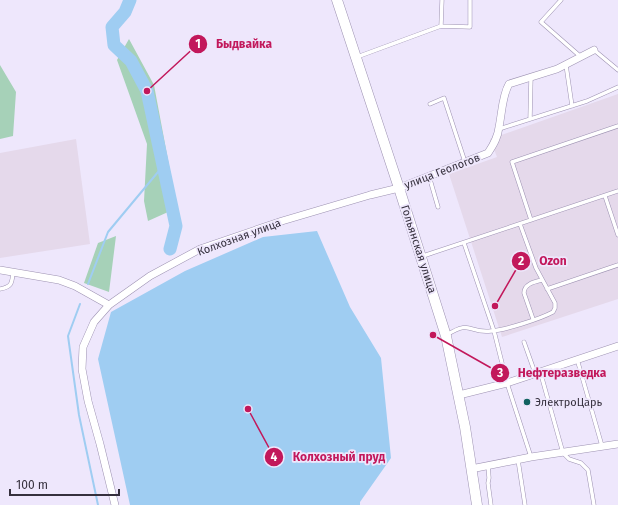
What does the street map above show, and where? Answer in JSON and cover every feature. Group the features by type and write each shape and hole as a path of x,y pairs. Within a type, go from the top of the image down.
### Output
{"main road":[{"name":"Гольянская улица","path":"337,0 422,257 446,336 459,395 477,505"}],"street":[{"name":"улица Геологов","path":"399,188 488,153 495,142 507,87 512,82 531,78 557,69 594,50"},
{"name":"Колхозная улица","path":"115,505 88,402 82,369 83,347 94,322 109,304 150,276 200,249 282,221 399,188"},
{"path":"0,270 59,280 81,289 109,304"},
{"path":"459,395 507,383 618,346"},
{"path":"471,469 531,457 618,444"}],"lane":[{"path":"440,26 442,0"},
{"path":"356,57 440,26 470,27 470,0"},
{"path":"561,0 541,22 581,57"},
{"path":"594,50 618,70"},
{"path":"566,65 572,106"},
{"path":"530,119 531,78"},
{"path":"499,128 587,101 618,87"},
{"path":"430,104 444,98 466,162"},
{"path":"531,220 512,162 618,126"},
{"path":"429,176 438,207"},
{"path":"422,257 618,191"},
{"path":"604,196 618,235"},
{"path":"446,336 461,327 483,331 494,331 553,312 555,303 542,280 520,224"},
{"path":"464,243 494,331 507,383 531,457"},
{"path":"547,289 618,265"},
{"path":"0,289 7,288 10,285 13,273"},
{"path":"533,319 524,289 526,286 542,280"},
{"path":"524,342 538,372 563,453 569,459 581,463 588,470 594,505"},
{"path":"577,359 602,446"},
{"path":"518,460 525,505"},
{"path":"488,466 491,505"}],"shaded area":[{"path":"618,94 618,299 502,337 449,174 497,157 490,139"},
{"path":"76,139 90,244 0,258 0,153"}],"green space":[{"path":"129,39 154,85 177,208 148,221 144,201 147,144 117,60"},
{"path":"0,65 16,92 13,136 0,139"},
{"path":"116,236 109,292 84,283 98,243"}],"water":[{"path":"317,231 350,307 381,358 391,458 360,502 360,505 130,505 98,359 111,312 185,271 263,237"}],"waterway":[{"path":"130,0 125,12 112,27 114,45 131,61 147,91 176,226 170,249"},
{"path":"88,284 108,232 163,166"},
{"path":"80,304 68,336 79,415 98,505"}],"place":[{"name":"Быдвайка","path":"147,91"},
{"name":"Ozon","path":"495,306"},
{"name":"Нефтеразведка","path":"433,335"},
{"name":"ЭлектроЦарь","path":"527,402"},
{"name":"Колхозный пруд","path":"248,409"}]}
